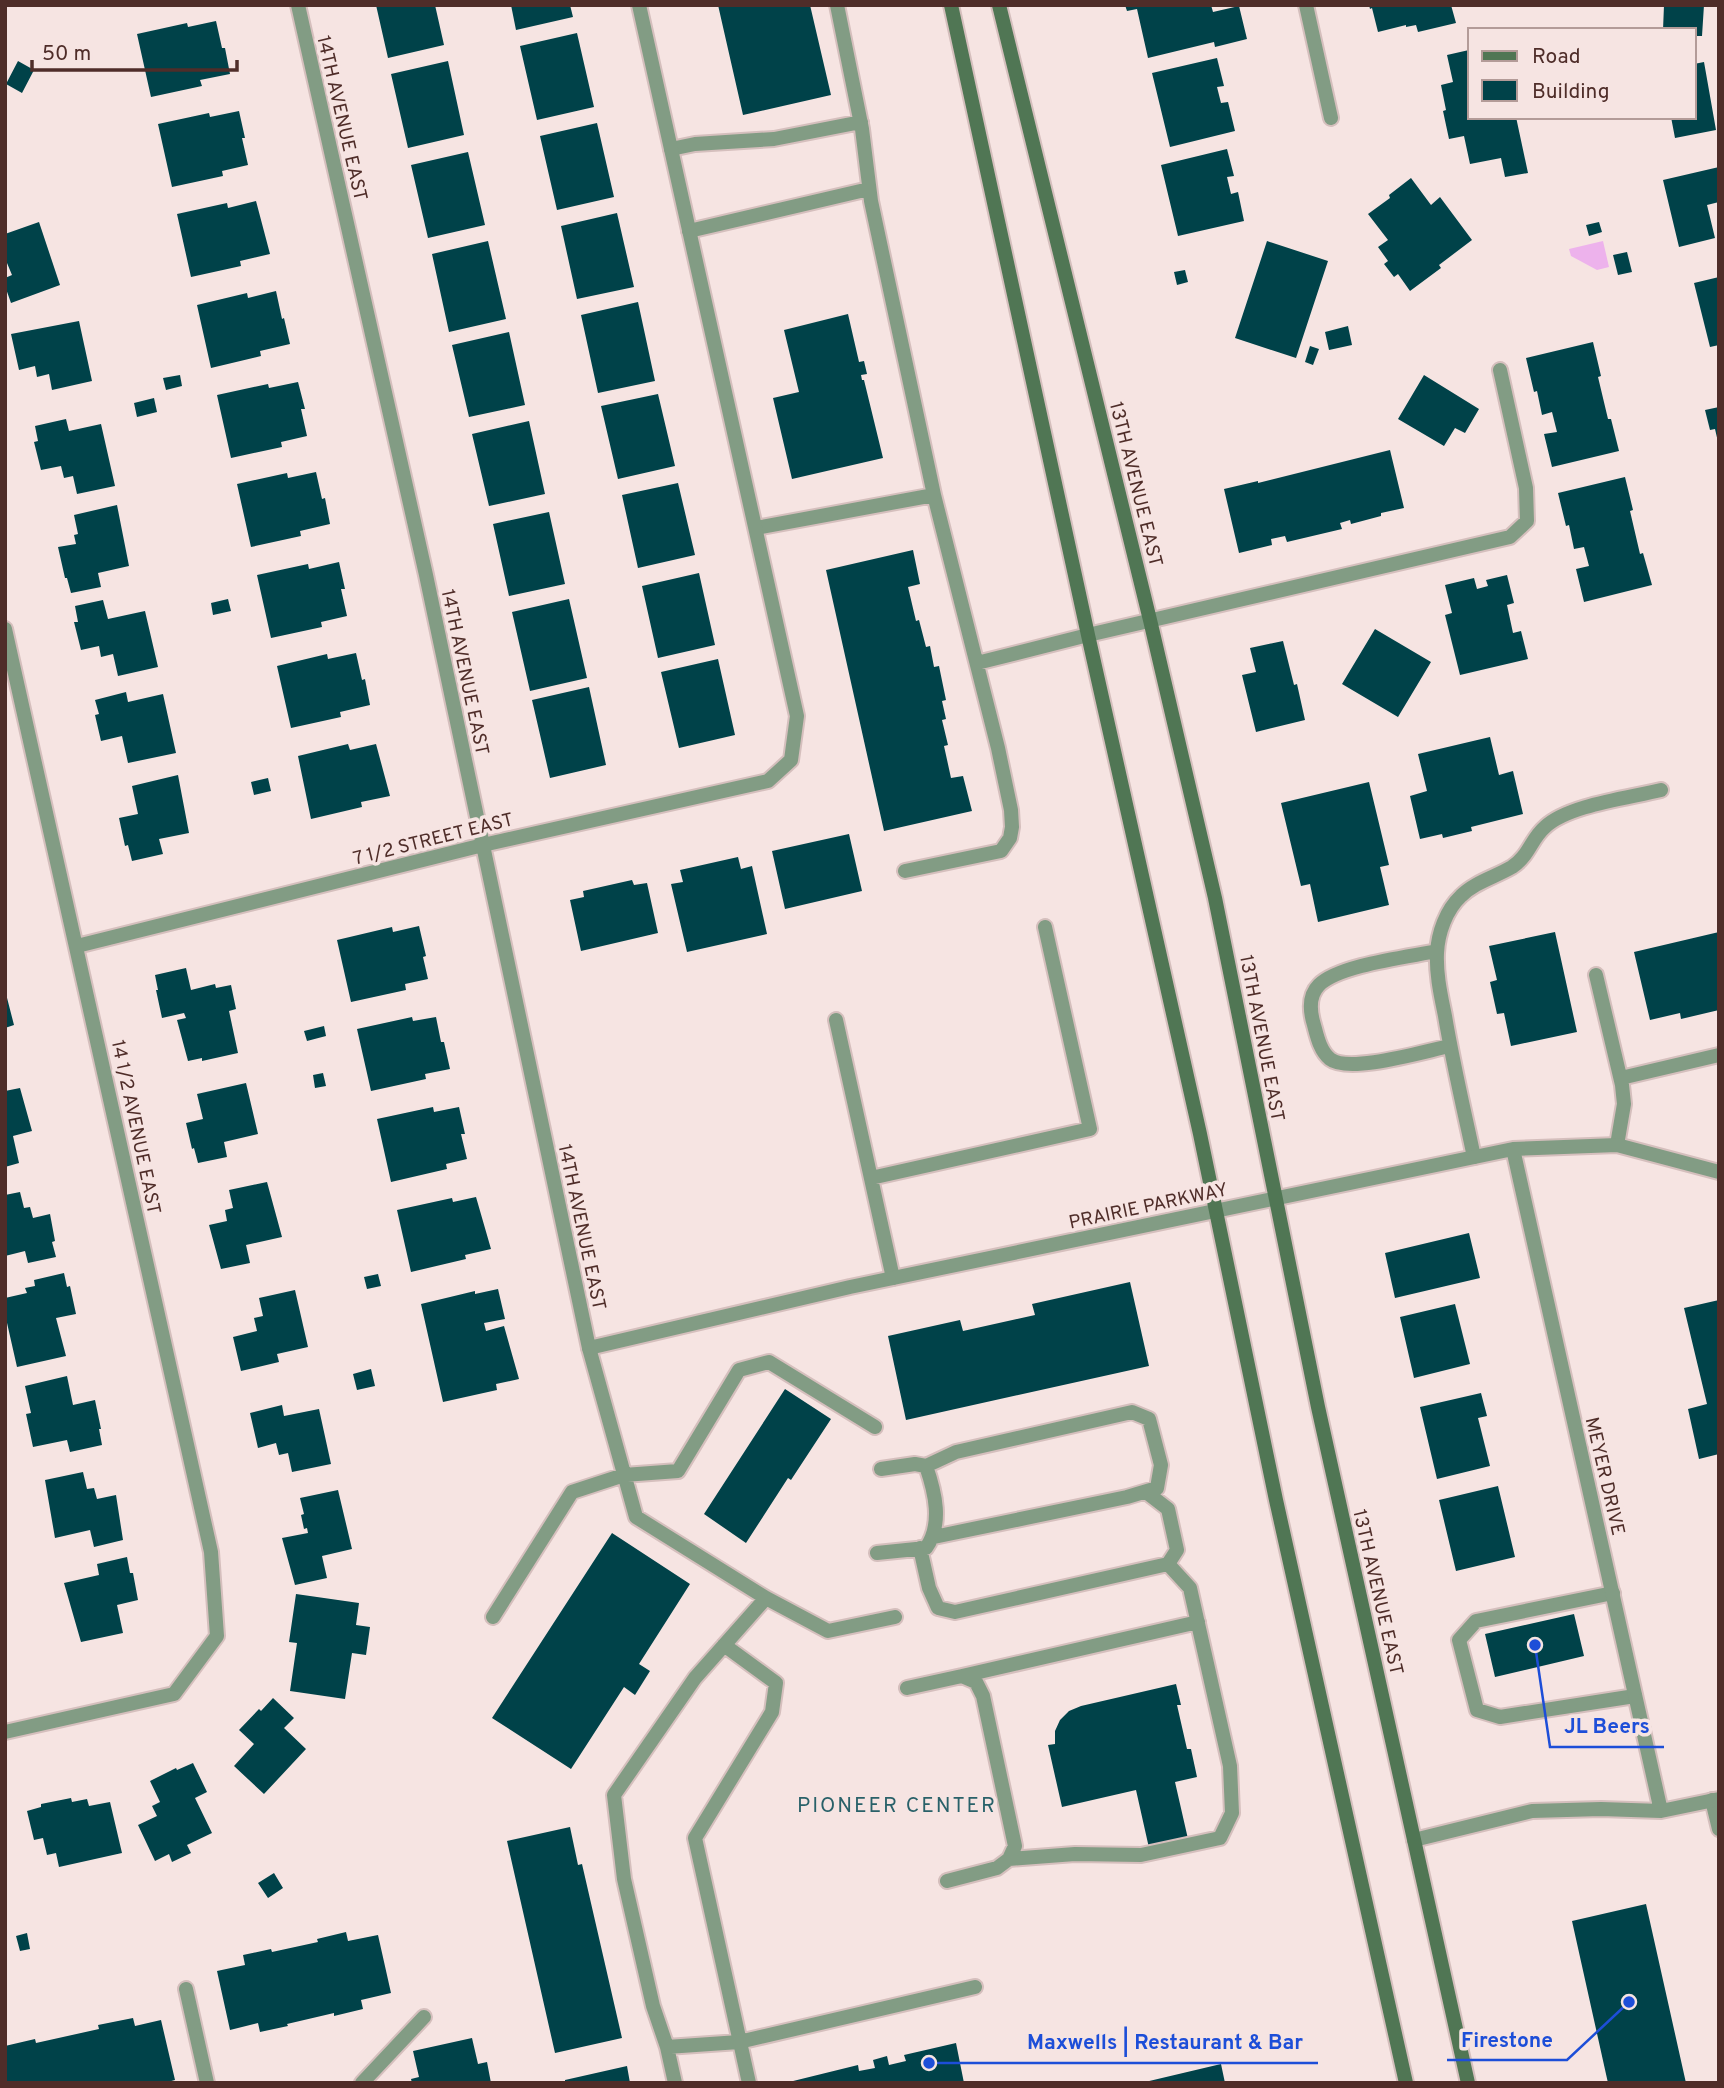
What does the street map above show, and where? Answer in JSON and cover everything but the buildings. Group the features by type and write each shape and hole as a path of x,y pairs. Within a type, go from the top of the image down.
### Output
{"main road":[{"path":"951,5 1216,1210 1276,1500 1406,2083"},
{"name":"13TH AVENUE EAST","path":"999,5 1215,898 1318,1407 1468,2083"}],"street":[{"name":"14TH AVENUE EAST","path":"298,5 420,548 589,1348 636,1517 766,1598 828,1632 895,1617"},
{"path":"639,5 756,528 934,495"},
{"path":"837,5 861,122 869,190 934,495 1011,810 1010,838 1001,851 905,871"},
{"path":"1306,5 1331,118"},
{"path":"671,149 695,144 774,139 861,122"},
{"path":"689,231 869,190"},
{"path":"977,663 1510,537 1527,521 1526,488 1500,370"},
{"name":"7 1/2 STREET EAST","path":"77,946 483,845 768,781 791,760 797,716 756,528"},
{"name":"14 1/2 AVENUE EAST","path":"5,629 211,1552 217,1636 174,1694 5,1731"},
{"path":"1474,1157 1437,975 1437,951 1443,923 1461,895 1488,878 1511,868 1526,856 1544,827 1560,816 1661,790"},
{"path":"871,1178 1090,1129 1045,927"},
{"path":"1437,951 1349,970 1331,977 1318,985 1312,996 1311,1013 1319,1043 1329,1058 1342,1064 1358,1065 1450,1045"},
{"path":"1596,975 1621,1078 1624,1104 1617,1145"},
{"path":"836,1020 893,1278"},
{"path":"1621,1078 1719,1055"},
{"name":"PRAIRIE PARKWAY","path":"589,1348 893,1278 1513,1149 1617,1145 1719,1172"},
{"name":"MEYER DRIVE","path":"1513,1149 1661,1811"},
{"path":"493,1617 572,1492 624,1475 678,1471 739,1370 769,1362 875,1427"},
{"path":"881,1469 915,1464 926,1466 956,1452 1132,1412 1149,1419 1161,1465 1157,1488 1127,1497 934,1536"},
{"path":"877,1553 926,1548 934,1536 934,1489 926,1466"},
{"path":"920,1548 929,1588 938,1608 955,1612 1168,1564 1177,1550 1168,1509 1146,1492"},
{"path":"1009,1859 1075,1854 1141,1855 1220,1838 1232,1813 1230,1766 1190,1588 1168,1564"},
{"path":"1613,1593 1476,1621 1459,1640 1477,1710 1500,1717 1635,1696"},
{"path":"675,2083 667,2047 653,2006 624,1879 614,1795 695,1678 766,1598"},
{"path":"907,1688 1198,1622"},
{"path":"724,1645 776,1683 772,1712 695,1838 749,2083"},
{"path":"947,1881 997,1868 1009,1859 1015,1846 983,1696 976,1682 962,1676"},
{"path":"1414,1840 1532,1811 1661,1811 1715,1800 1719,1829"},
{"path":"667,2047 739,2042 975,1987"},
{"path":"186,1989 207,2083"},
{"path":"362,2083 424,2017"}],"shaded area":[{"path":"1603,241 1609,267 1597,270 1571,256 1569,249"}],"place":[{"name":"JL Beers","path":"1535,1645"},
{"name":"Firestone","path":"1629,2002"},
{"name":"Maxwells | Restaurant & Bar","path":"929,2063"}],"district":[{"name":"PIONEER CENTER","path":"897,1805"}]}
